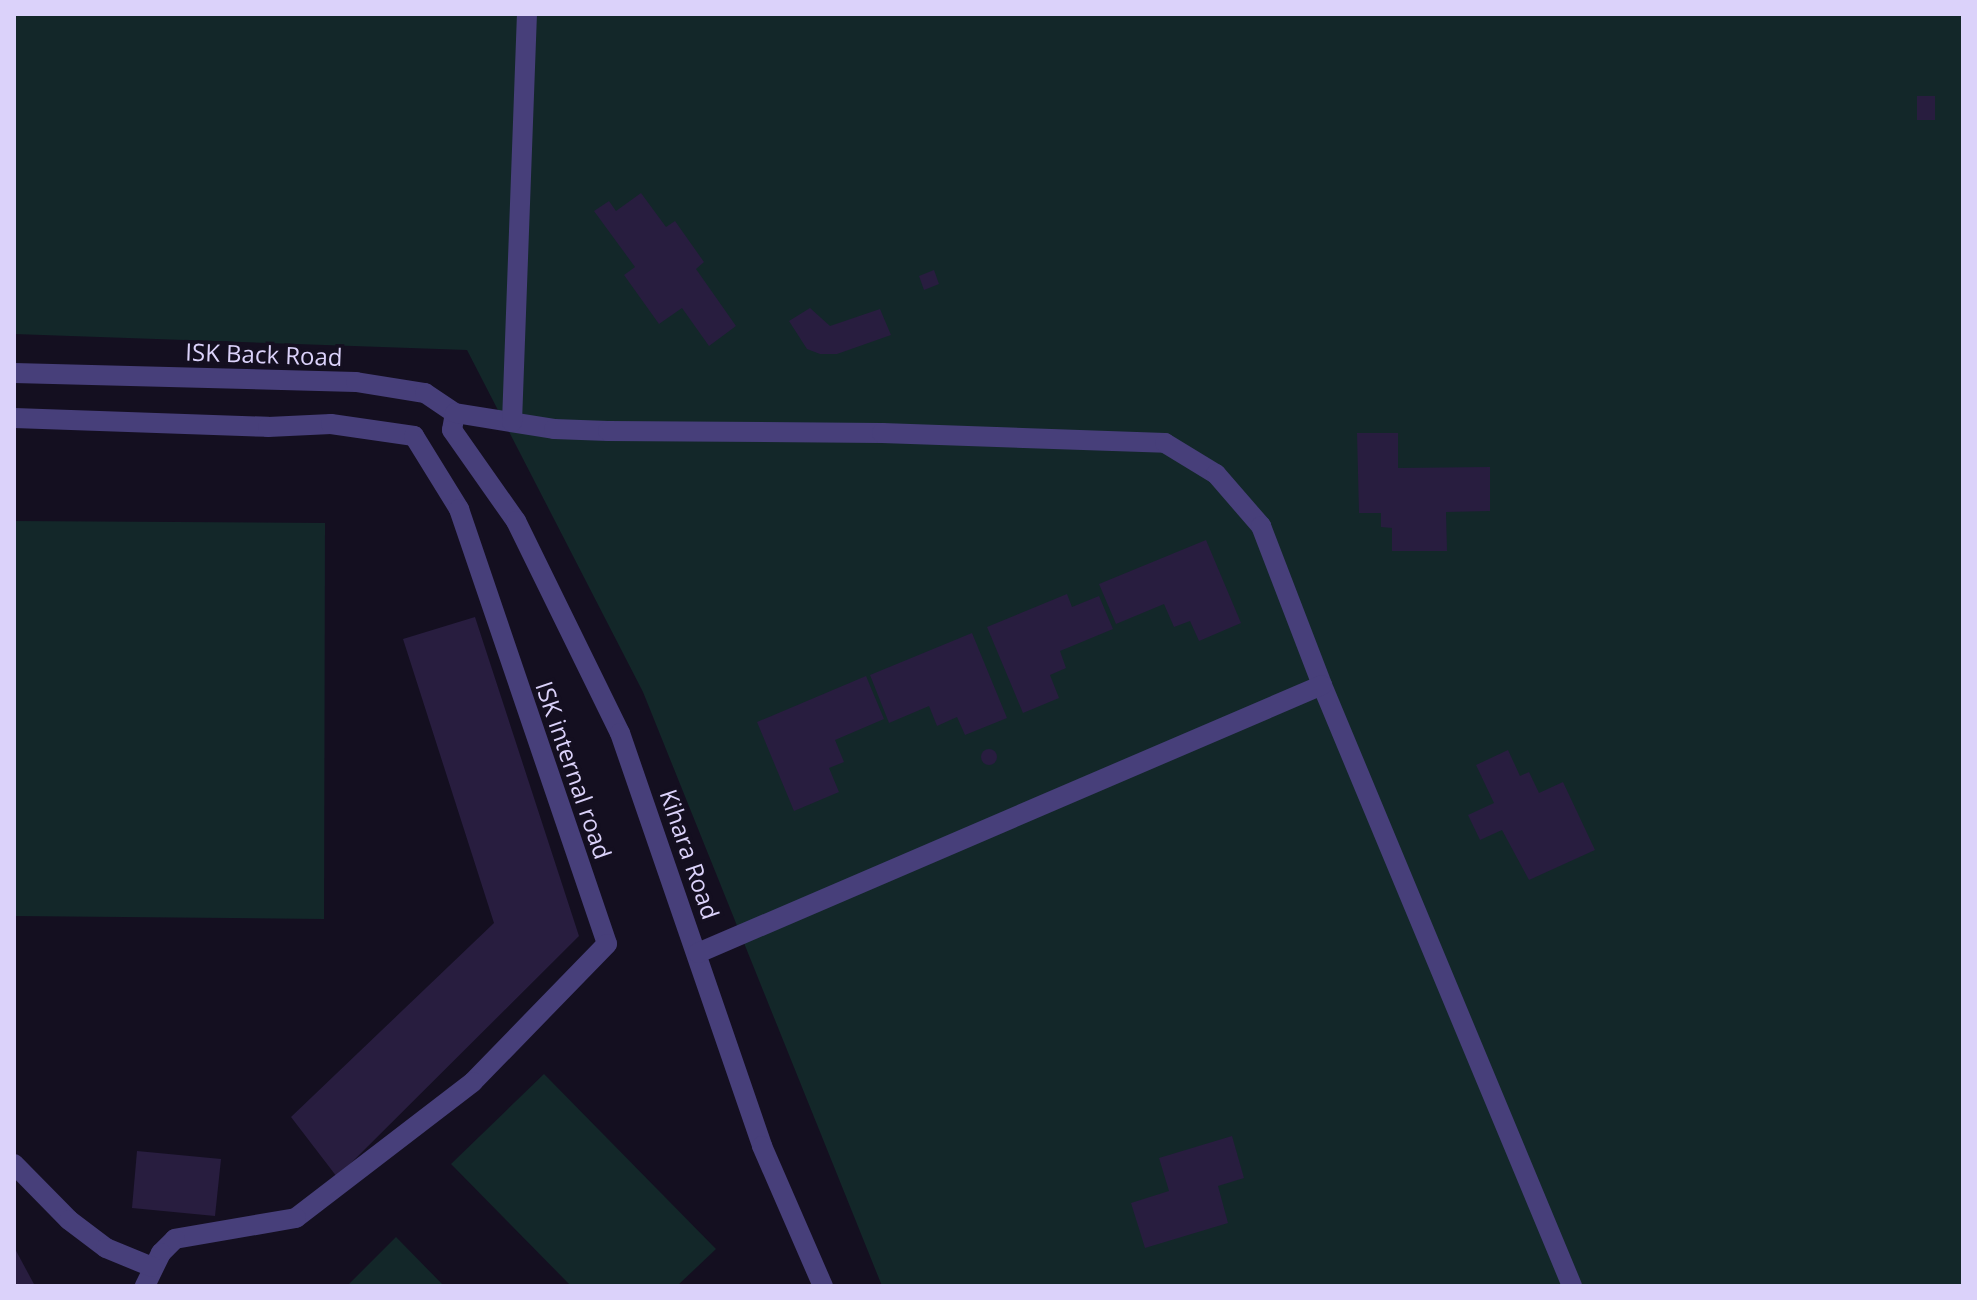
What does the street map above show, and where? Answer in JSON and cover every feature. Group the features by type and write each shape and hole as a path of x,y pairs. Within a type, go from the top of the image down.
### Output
{"street":[{"path":"512,422 527,14"},
{"name":"ISK Back Road","path":"14,373 356,382 425,393 454,422 472,456"},
{"path":"14,418 268,427 331,424 414,436 454,422 512,422 608,431 882,433 1165,443 1216,474 1261,526 1322,685 1572,1286"},
{"name":"ISK internal road","path":"149,1276 168,1245 183,1236 296,1218 473,1082 607,944 459,509 414,436"},
{"name":"Kihara Road","path":"472,456 516,521 620,733 762,1146 823,1286"},
{"path":"698,953 1322,685"},
{"path":"14,1164 69,1220 149,1276"}],"green space":[{"path":"14,14 1963,14 1963,1286 882,1286 643,692 467,350 14,334"},
{"path":"14,521 325,523 324,919 14,916"},
{"path":"544,1074 716,1249 677,1286 571,1286 451,1164"},
{"path":"396,1237 444,1286 347,1286"}],"building":[{"path":"1917,96 1935,96 1935,120 1917,120"},
{"path":"641,193 666,227 675,221 704,262 696,269 736,326 709,346 682,308 659,324 624,275 635,267 594,211 609,201 616,211"},
{"path":"934,270 939,284 924,290 919,276"},
{"path":"810,308 830,326 880,309 891,335 837,354 820,354 807,349 789,321"},
{"path":"1357,433 1398,433 1398,468 1490,467 1490,511 1446,512 1447,551 1392,551 1392,528 1381,527 1381,513 1359,513"},
{"path":"1206,540 1241,623 1199,641 1190,621 1174,627 1164,604 1116,624 1099,584"},
{"path":"1067,594 1072,607 1099,596 1113,629 1060,651 1066,668 1050,675 1059,698 1023,713 987,627"},
{"path":"475,617 579,936 337,1177 291,1117 494,923 403,639"},
{"path":"972,633 1007,718 965,735 957,717 937,726 929,706 889,723 870,675"},
{"path":"866,676 884,719 835,740 844,762 829,768 839,792 794,811 757,722"},
{"path":"986,749 992,749 997,757 995,763 986,765 981,760 981,754"},
{"path":"1508,750 1520,776 1529,772 1539,793 1563,782 1595,850 1529,880 1502,830 1480,840 1468,815 1494,803 1476,765"},
{"path":"1232,1136 1244,1178 1218,1186 1228,1223 1145,1248 1131,1203 1169,1191 1159,1158"},
{"path":"137,1151 221,1159 215,1216 132,1208"},
{"path":"14,1247 35,1286 14,1286"}]}
